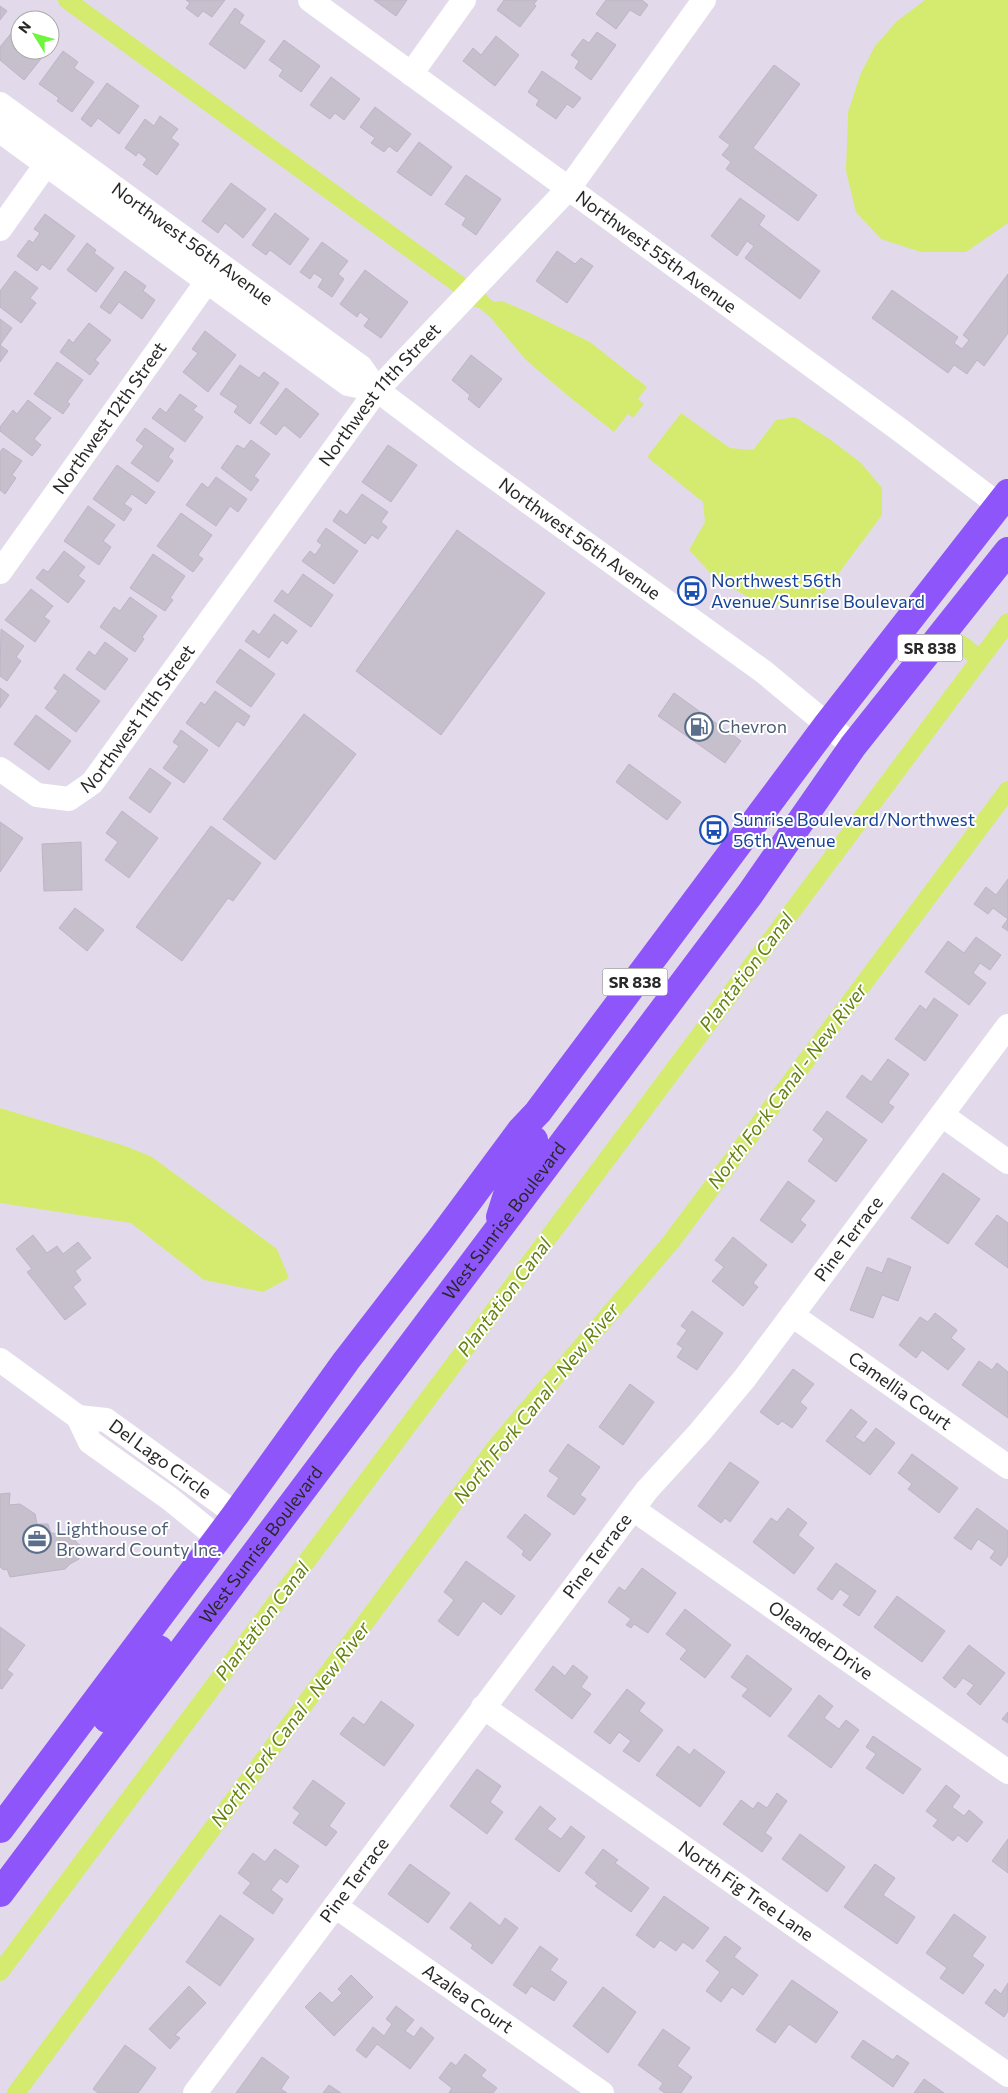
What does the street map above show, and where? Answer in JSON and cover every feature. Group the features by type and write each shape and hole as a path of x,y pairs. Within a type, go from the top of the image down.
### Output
{"highway":[{"name":"SR 838","path":"0,1829 236,1514 346,1360 441,1238 521,1130 538,1112 827,724 1003,499"},
{"name":"West Sunrise Boulevard","path":"0,1893 750,894 853,746 1008,550"},
{"path":"495,1235 516,1166 536,1138 538,1112"},
{"path":"271,1531 262,1509 263,1500 339,1396 346,1360"},
{"path":"58,1817 72,1766 235,1546 236,1514"}],"street":[{"name":"Northwest 55th Avenue","path":"310,0 900,430 1003,499"},
{"path":"411,74 464,0"},
{"name":"Northwest 11th Street","path":"0,769 37,795 69,799 92,783 377,390 569,188 704,0"},
{"name":"Northwest 56th Avenue","path":"0,104 53,156 213,273 361,367 377,390 466,457 764,672 853,746"},
{"name":"Northwest 56th Avenue","path":"0,131 53,156"},
{"path":"0,228 53,156"},
{"name":"Northwest 12th Street","path":"0,572 213,273"},
{"name":"Pine Terrace","path":"195,2093 633,1509 663,1470 717,1414 1008,1026"},
{"path":"942,1115 1008,1162"},
{"name":"Camellia Court","path":"792,1315 1008,1467"},
{"name":"Del Lago Circle","path":"0,1360 78,1417 90,1442 170,1499 218,1538"},
{"name":"Del Lago Circle","path":"78,1417 106,1420 236,1514"},
{"name":"Oleander Drive","path":"633,1509 1008,1772"},
{"name":"North Fig Tree Lane","path":"483,1707 1008,2075"},
{"name":"Azalea Court","path":"336,1906 602,2093"}],"shaded area":[{"path":"925,0 1008,0 1008,223 966,252 921,252 881,239 856,212 846,171 848,112 861,73 875,46 897,21"},
{"path":"486,296 494,302 502,301 528,312 590,342 647,387 638,399 644,404 633,418 628,414 614,432 525,359 490,317 478,307 477,301 481,297"},
{"path":"681,413 730,448 753,450 776,420 795,417 831,440 861,463 882,488 882,515 824,593 803,609 759,603 716,579 689,550 705,522 703,502 647,457"},
{"path":"0,1108 125,1146 152,1157 277,1249 289,1278 263,1292 204,1280 131,1223 0,1203"}],"building":[{"path":"186,0 225,0 212,17 203,11 198,17 186,8 190,3"},
{"path":"374,0 407,0 396,16"},
{"path":"504,0 537,0 534,4 536,6 520,27 497,10"},
{"path":"606,0 642,0 648,5 640,16 630,10 616,29 596,14"},
{"path":"0,6 7,11 0,20"},
{"path":"235,8 244,15 239,23 265,41 245,69 209,44"},
{"path":"597,32 616,45 591,80 575,68 579,61 571,55 583,39 589,43"},
{"path":"10,35 10,60 40,60 24,80 0,60 0,47"},
{"path":"496,36 519,55 495,86 463,61 473,48 481,55"},
{"path":"284,40 320,66 301,92 279,76 283,70 269,60"},
{"path":"63,51 78,62 74,68 94,82 72,112 57,101 59,98 39,84 56,60 60,60 60,55"},
{"path":"774,65 800,84 753,148 817,195 798,221 726,169 731,162 722,155 730,145 719,137"},
{"path":"542,71 581,98 573,108 567,104 556,119 536,105 539,100 528,92"},
{"path":"331,77 360,99 344,120 335,113 330,119 310,105"},
{"path":"107,83 139,106 119,134 98,118 91,127 81,119"},
{"path":"375,107 411,134 397,152 389,146 384,152 371,143 375,138 360,127"},
{"path":"160,116 178,129 171,138 179,144 157,175 143,165 147,159 138,152 136,156 125,148 145,119 154,126"},
{"path":"419,142 452,167 431,196 397,172"},
{"path":"466,175 501,199 476,235 462,225 466,218 445,204"},
{"path":"231,183 266,209 243,238 225,223 218,233 202,221"},
{"path":"740,198 765,216 759,225 820,271 800,299 745,258 754,246 747,241 737,256 711,236"},
{"path":"275,213 309,239 290,265 270,250 266,255 252,245"},
{"path":"45,214 75,236 50,270 42,264 37,271 17,256 29,240 33,243 40,233 34,229"},
{"path":"322,242 348,261 338,274 344,279 332,297 318,287 323,279 314,273 310,279 300,272"},
{"path":"87,243 96,250 94,253 114,268 96,292 67,270"},
{"path":"557,251 575,264 581,258 593,266 567,303 536,281"},
{"path":"365,270 408,302 381,338 364,326 369,319 360,312 357,317 340,304"},
{"path":"15,271 38,288 30,298 36,303 21,323 0,307 0,291"},
{"path":"125,271 146,286 143,291 155,300 142,319 119,302 110,314 100,307"},
{"path":"1008,274 1008,333 984,366 977,360 967,374 954,365 948,373 872,318 892,290 958,337 954,343 962,349 969,340 963,335"},
{"path":"0,319 12,328 0,345"},
{"path":"89,323 111,340 95,360 99,363 90,375 60,352 69,339 73,343"},
{"path":"205,331 236,355 208,392 183,372 198,353 192,349"},
{"path":"0,345 8,351 0,362"},
{"path":"471,355 502,379 479,408 468,399 470,395 452,380"},
{"path":"57,362 83,380 67,402 70,404 63,414 34,394"},
{"path":"240,365 259,378 264,372 279,383 250,424 234,412 238,406 220,394"},
{"path":"286,388 319,414 300,438 284,425 276,435 260,423"},
{"path":"180,394 197,406 193,410 203,417 185,442 152,418 160,408 166,413"},
{"path":"28,400 51,418 34,439 41,445 32,456 0,431 0,427 13,410 17,414"},
{"path":"145,428 174,449 168,457 173,461 158,482 131,463 144,446 136,440"},
{"path":"251,440 270,454 254,476 259,480 251,491 221,468 237,445 244,449"},
{"path":"388,445 417,465 391,502 362,482"},
{"path":"3,448 22,461 12,475 16,478 5,494 0,490 0,452"},
{"path":"117,465 155,492 146,504 132,494 124,504 132,509 124,521 93,499"},
{"path":"216,477 247,499 238,512 230,506 216,526 186,505 202,483 208,488"},
{"path":"362,494 388,512 381,522 387,527 378,539 372,535 365,544 333,521 340,510 347,515"},
{"path":"88,506 115,525 103,541 111,547 99,565 64,541"},
{"path":"181,513 212,535 198,555 203,559 193,572 157,546"},
{"path":"326,528 358,551 334,584 302,561 310,551 315,555 322,545 317,541"},
{"path":"457,530 545,593 441,735 356,671"},
{"path":"64,551 85,567 78,576 85,581 68,603 36,578 43,569 48,572"},
{"path":"153,554 185,576 170,598 173,600 165,611 130,588"},
{"path":"303,574 333,595 311,627 274,601 282,590 288,595"},
{"path":"31,589 53,606 44,617 50,621 35,642 5,620"},
{"path":"130,597 157,616 142,637 144,639 135,652 100,627 114,607 120,611"},
{"path":"274,614 297,631 287,644 282,640 269,658 245,641 253,630 259,635"},
{"path":"1,629 24,646 16,657 21,661 7,681 0,676"},
{"path":"105,642 128,659 105,690 76,669 89,651 95,656"},
{"path":"240,649 275,674 251,707 216,682"},
{"path":"64,674 100,701 76,732 45,708 58,691 54,688"},
{"path":"0,688 9,695 0,708"},
{"path":"215,691 250,716 244,726 237,721 219,747 186,723 201,702 205,705"},
{"path":"674,693 741,741 725,763 658,716"},
{"path":"304,714 356,754 275,860 223,819"},
{"path":"36,715 71,741 49,770 14,744"},
{"path":"181,730 208,750 184,783 163,768 179,746 173,742"},
{"path":"629,764 681,802 667,820 616,782"},
{"path":"150,768 171,783 150,813 129,798"},
{"path":"122,811 158,838 129,878 105,860 118,842 106,833"},
{"path":"0,822 23,838 0,872"},
{"path":"211,826 261,863 233,901 228,898 182,961 136,927"},
{"path":"81,842 82,890 44,891 42,844"},
{"path":"1008,879 1008,919 993,908 988,914 974,904 986,887 996,895"},
{"path":"75,908 104,930 87,951 59,928"},
{"path":"1008,919 1008,931 1002,927"},
{"path":"976,937 1001,955 990,970 980,963 973,973 986,983 969,1005 925,972 948,941 964,953"},
{"path":"934,998 958,1015 925,1061 895,1039 920,1005 926,1010"},
{"path":"888,1059 909,1074 888,1103 894,1107 882,1123 846,1097 862,1075 871,1082"},
{"path":"827,1111 867,1140 836,1182 808,1161 824,1139 813,1130"},
{"path":"943,1173 980,1199 948,1244 911,1218"},
{"path":"788,1181 815,1201 800,1220 806,1225 792,1243 760,1220"},
{"path":"997,1215 1008,1223 1008,1268 975,1244"},
{"path":"33,1235 47,1253 57,1246 63,1254 78,1242 91,1258 75,1271 81,1280 73,1287 86,1304 65,1320 27,1272 32,1269 16,1249"},
{"path":"733,1237 767,1265 753,1283 758,1287 743,1306 712,1281 724,1267 715,1260"},
{"path":"888,1258 911,1267 898,1301 882,1295 873,1318 850,1310 867,1267 882,1273"},
{"path":"692,1311 723,1333 697,1370 677,1357 683,1348 677,1344 687,1330 681,1326"},
{"path":"935,1313 957,1330 951,1338 965,1349 948,1370 922,1350 916,1358 899,1345 920,1317 928,1322"},
{"path":"979,1361 992,1370 997,1363 1008,1372 1008,1418 962,1385"},
{"path":"793,1369 814,1384 800,1402 807,1408 792,1428 782,1421 778,1425 760,1412"},
{"path":"630,1384 654,1402 623,1445 599,1427"},
{"path":"851,1409 867,1422 855,1437 864,1443 876,1428 895,1443 870,1475 826,1441"},
{"path":"568,1444 600,1467 580,1495 586,1499 574,1515 547,1496 559,1478 549,1471"},
{"path":"912,1454 958,1488 939,1513 908,1489 912,1484 898,1473"},
{"path":"730,1462 759,1482 730,1522 725,1518 721,1523 698,1506"},
{"name":"Lighthouse of Broward County Inc.","path":"10,1493 9,1505 20,1504 35,1514 37,1524 48,1524 51,1533 72,1535 77,1543 84,1548 79,1559 65,1569 10,1577 7,1569 4,1570 0,1567 0,1494"},
{"path":"788,1508 807,1523 798,1535 814,1548 794,1574 753,1542 771,1518 777,1522"},
{"path":"977,1508 1008,1531 1008,1556 1001,1566 990,1558 995,1551 978,1539 971,1550 954,1538"},
{"path":"525,1514 551,1534 530,1561 522,1555 524,1551 507,1537"},
{"path":"466,1561 515,1596 501,1615 483,1601 458,1636 438,1621 454,1600 444,1592"},
{"path":"836,1563 876,1591 859,1616 843,1605 850,1596 840,1589 832,1600 817,1589"},
{"path":"642,1568 676,1593 648,1633 634,1624 631,1628 626,1625 631,1619 608,1602 619,1587 625,1591"},
{"path":"897,1596 945,1631 922,1662 874,1627"},
{"path":"685,1609 731,1645 705,1678 680,1659 687,1650 666,1634"},
{"path":"0,1627 25,1645 7,1670 13,1674 2,1689 0,1688"},
{"path":"969,1645 1005,1673 980,1705 967,1694 974,1685 963,1678 955,1688 943,1678"},
{"path":"747,1655 792,1689 770,1717 742,1696 748,1689 731,1677"},
{"path":"573,1665 588,1677 581,1687 591,1694 572,1719 535,1690 553,1666 565,1676"},
{"path":"627,1689 645,1703 639,1711 663,1730 639,1762 623,1751 631,1741 619,1732 610,1744 594,1732"},
{"path":"819,1695 833,1706 824,1718 839,1729 846,1720 859,1730 831,1768 788,1736"},
{"path":"381,1701 414,1725 384,1766 340,1734 353,1717 364,1725"},
{"path":"1008,1712 1008,1723 1002,1719"},
{"path":"873,1736 921,1769 903,1794 866,1768 876,1754 866,1747"},
{"path":"678,1746 690,1755 694,1749 725,1772 700,1807 656,1775"},
{"path":"477,1769 501,1786 490,1802 503,1812 487,1834 450,1806"},
{"path":"313,1780 345,1803 329,1826 337,1832 326,1846 293,1823 300,1813 293,1808"},
{"path":"946,1785 960,1796 952,1807 964,1816 969,1810 983,1822 967,1842 958,1835 953,1841 933,1826 938,1820 926,1811"},
{"path":"777,1793 787,1801 765,1833 772,1838 762,1852 723,1824 741,1800 753,1809 758,1802 767,1808"},
{"path":"540,1806 556,1819 547,1829 561,1839 571,1826 585,1837 559,1872 515,1839"},
{"path":"800,1834 845,1867 827,1892 782,1859"},
{"path":"1008,1839 1008,1873 992,1861"},
{"path":"275,1849 299,1866 287,1883 280,1878 271,1890 283,1899 273,1914 243,1893 251,1883 238,1873 253,1853 265,1862"},
{"path":"603,1849 618,1860 615,1863 649,1888 631,1912 595,1886 598,1883 585,1873"},
{"path":"410,1864 450,1893 428,1923 388,1894"},
{"path":"875,1864 895,1878 883,1895 915,1917 897,1944 844,1907"},
{"path":"664,1896 709,1928 693,1949 683,1942 676,1951 660,1940 654,1948 636,1935"},
{"path":"470,1902 500,1926 505,1918 518,1928 492,1964 471,1948 473,1945 450,1928"},
{"path":"954,1914 986,1937 972,1956 984,1965 963,1994 940,1978 947,1968 926,1953"},
{"path":"220,1915 254,1939 220,1986 186,1962"},
{"path":"725,1936 741,1948 734,1957 758,1975 743,1995 732,1987 721,2002 706,1991 720,1972 706,1961"},
{"path":"540,1946 558,1959 550,1970 567,1982 554,2001 531,1986 526,1994 513,1985"},
{"path":"351,1975 373,1997 334,2036 305,2007 320,1992 332,2003 342,1993 338,1989"},
{"path":"792,1980 838,2012 816,2043 789,2024 775,2043 756,2030"},
{"path":"1008,1983 1008,2011 1004,2017 985,2003 995,1989 1001,1994"},
{"path":"189,1986 206,2003 175,2035 180,2038 170,2049 149,2029"},
{"path":"603,1987 636,2012 608,2053 573,2026"},
{"path":"396,2006 414,2020 405,2031 414,2037 421,2027 434,2038 410,2069 377,2044 366,2058 356,2050 373,2027 384,2036 392,2024 386,2019"},
{"path":"663,2029 690,2048 677,2066 692,2077 681,2093 665,2093 659,2089 663,2083 638,2065"},
{"path":"863,2040 893,2060 897,2055 909,2063 893,2087 851,2057"},
{"path":"125,2045 156,2068 138,2093 98,2093 93,2089"},
{"path":"465,2054 486,2070 481,2076 497,2088 493,2093 449,2093 452,2088 439,2078 451,2062 456,2066"},
{"path":"262,2057 289,2077 281,2089 287,2093 236,2093"},
{"path":"924,2079 944,2093 914,2093"},
{"path":"329,2085 341,2093 323,2093"}],"waterway":[{"path":"67,0 479,299"},
{"name":"Plantation Canal","path":"0,1972 1008,622"},
{"path":"961,644 980,659"},
{"name":"North Fork Canal - New River","path":"16,2093 497,1445 671,1242 1008,790"}],"place":[{"name":"Northwest 56th Avenue/Sunrise Boulevard","path":"692,591"},
{"name":"Chevron","path":"699,727"},
{"name":"Sunrise Boulevard/Northwest 56th Avenue","path":"714,830"},
{"name":"Lighthouse of Broward County Inc.","path":"37,1539"}]}
